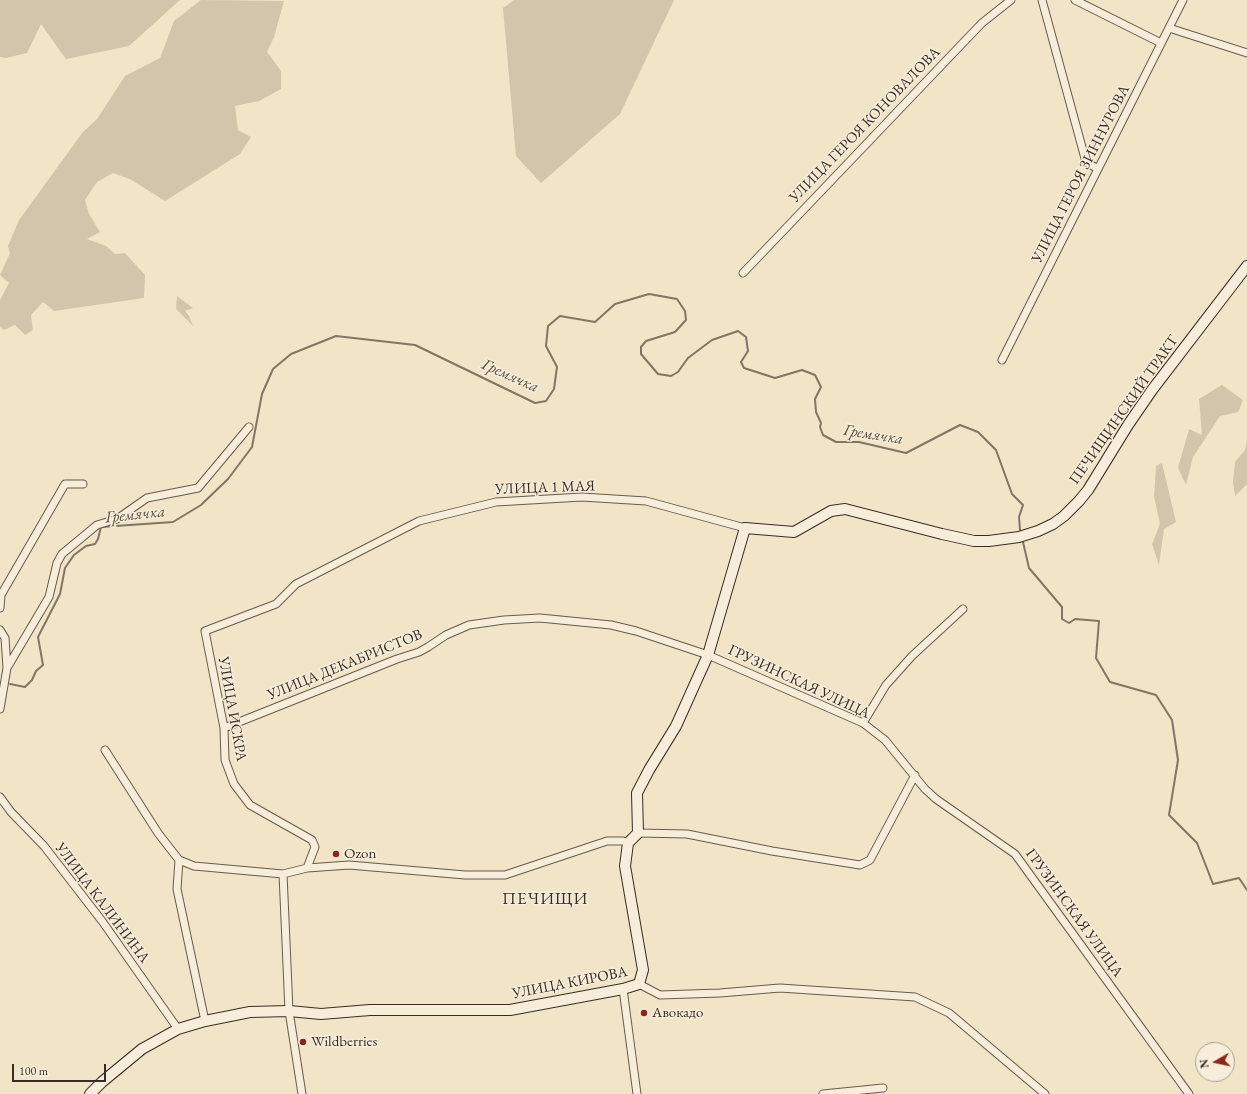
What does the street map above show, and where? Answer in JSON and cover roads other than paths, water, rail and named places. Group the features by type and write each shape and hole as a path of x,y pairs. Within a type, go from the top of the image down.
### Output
{"street":[{"name":"УЛИЦА ГЕРОЯ КОНОВАЛОВА","path":"743,273 982,23 1011,0"},
{"path":"1042,0 1086,162 1098,169"},
{"path":"1075,0 1161,43"},
{"name":"УЛИЦА ГЕРОЯ ЗИННУРОВА","path":"1002,360 1183,0"},
{"path":"1169,28 1247,53"},
{"name":"ПЕЧИЩИНСКИЙ ТРАКТ","path":"745,528 794,532 831,511 845,509 974,541 1002,540 1019,537 1038,531 1064,516 1079,501 1102,469 1128,425 1152,390 1247,266"},
{"path":"7,668 49,597 57,564 62,554 97,525 117,519 147,498 198,488 249,426"},
{"path":"0,608 1,595 65,484 83,484"},
{"name":"УЛИЦА 1 МАЯ","path":"204,631 276,604 296,584 419,521 496,502 582,497 646,501 745,528"},
{"path":"639,984 643,970 625,866 628,844 638,833 637,793 676,726 708,655 745,528"},
{"path":"863,723 886,685 907,662 963,609"},
{"name":"УЛИЦА ДЕКАБРИСТОВ","path":"224,728 397,659 419,652 446,635 469,625 504,620 540,618 604,624 636,631 708,655"},
{"path":"0,630 6,638 7,668 0,709"},
{"name":"УЛИЦА ИСКРА","path":"204,631 224,728 225,760 234,784 250,805 312,840 315,847 308,868"},
{"name":"ГРУЗИНСКАЯ УЛИЦА","path":"708,655 863,723 885,740 925,789 936,800 1015,854 1189,1094"},
{"path":"105,750 158,833 179,860 194,866 283,874 308,868 349,865 465,875 505,875 607,841 623,841 628,844"},
{"path":"638,833 687,834 772,851 860,865 870,860 915,775"},
{"name":"УЛИЦА КАЛИНИНА","path":"0,797 11,812 44,846 102,921 178,1029"},
{"path":"179,860 177,889 205,1021"},
{"path":"283,874 289,1011 302,1094"},
{"name":"УЛИЦА КИРОВА","path":"90,1094 102,1082 142,1049 178,1029 205,1021 250,1012 289,1011 321,1014 370,1010 510,1010 623,989 639,984 660,995 720,993 780,988 915,997 949,1013 1044,1094"},
{"path":"623,989 637,1094"},
{"path":"823,1094 883,1088"}],"waterway":[{"name":"Гремячка","path":"10,684 25,687 32,680 36,671 43,665 38,637 60,594 65,568 74,555 86,546 95,544 101,527 173,522 201,505 228,479 252,447 262,394 273,369 291,354 336,336 415,345 535,403 546,401 554,389 557,367 546,346 548,326 560,316 595,322 615,304 649,294 677,299 685,311 686,320 675,332 646,341 641,347 641,354 658,374 671,376 678,372 688,358 712,340 738,331 746,337 748,351 741,362 744,368 775,378 802,370 815,375 821,387 815,399 816,412 821,423 820,427 823,435 836,442 859,442 906,453 960,425 978,432 996,450 1012,494 1023,505 1019,517 1020,530"},
{"name":"Гремячка","path":"1023,542 1029,568 1062,607 1062,619 1069,623 1075,619 1099,621 1096,658 1110,682 1156,695 1172,720 1178,760 1169,815 1197,843 1213,884 1239,878 1247,890"}],"place":[{"name":"Ozon","path":"336,854"},
{"name":"Авокадо","path":"644,1013"},
{"name":"Wildberries","path":"303,1042"}],"district":[{"name":"ПЕЧИЩИ","path":"545,899"}]}
